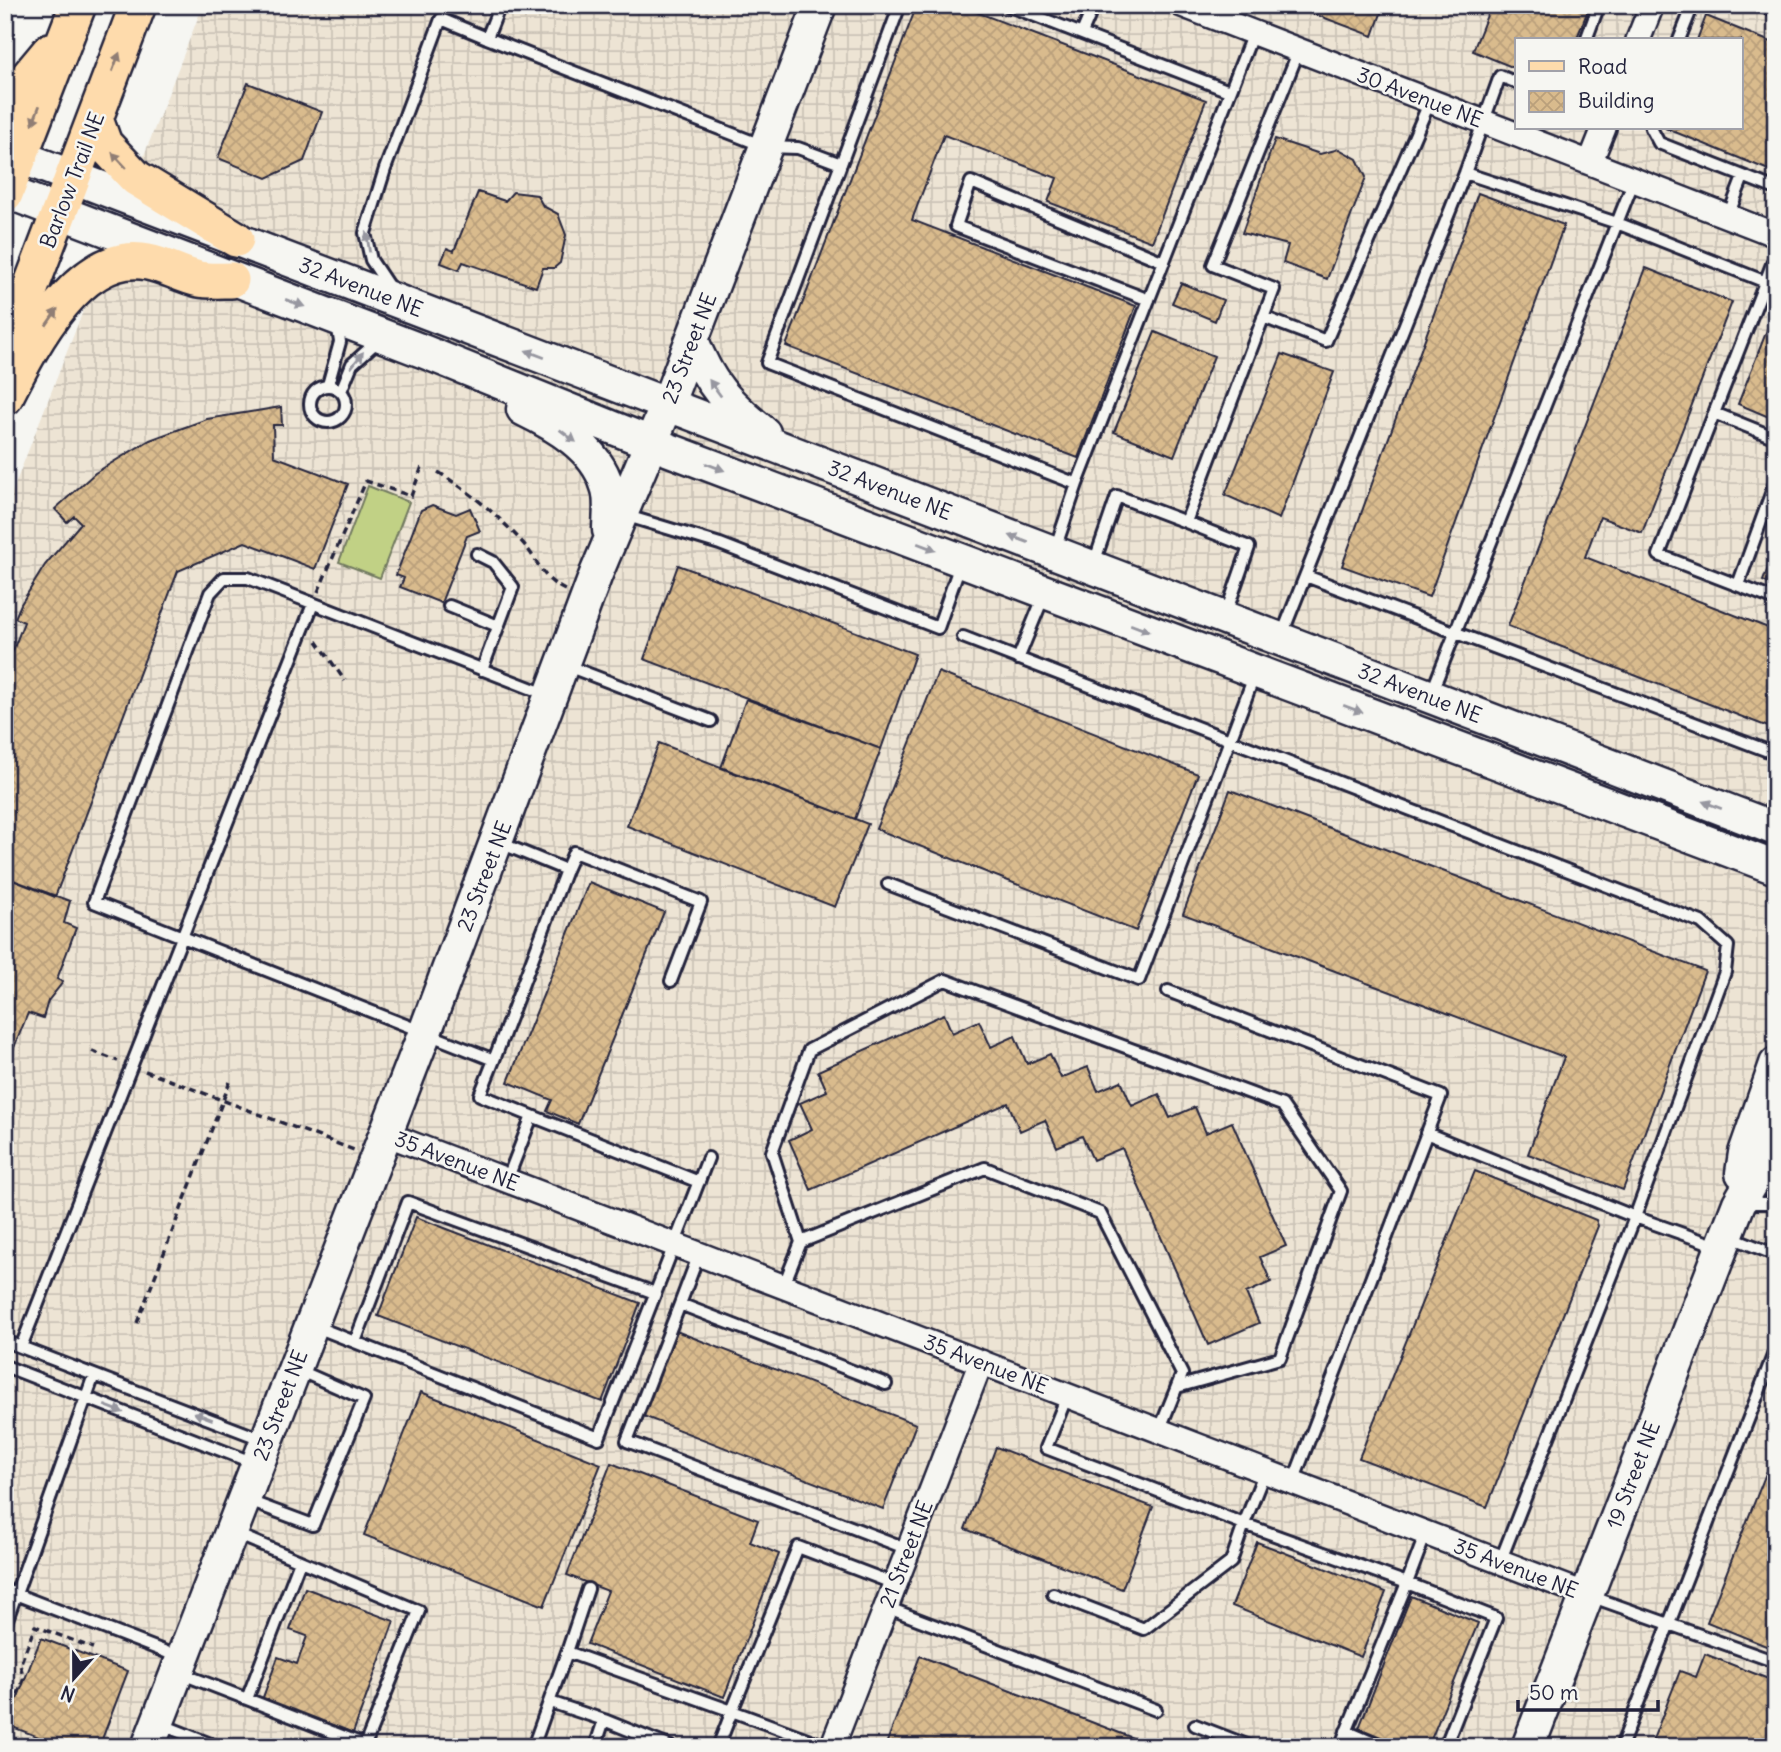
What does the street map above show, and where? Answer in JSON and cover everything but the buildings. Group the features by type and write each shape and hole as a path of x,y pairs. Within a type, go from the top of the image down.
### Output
{"main road":[{"name":"Barlow Trail NE","path":"5,355 138,5"},
{"name":"23 Street NE","path":"152,1735 386,1134 563,664 667,405 820,5"},
{"path":"5,105 73,18"},
{"path":"6,192 13,154 73,18"},
{"path":"95,118 104,144 136,178 236,239"},
{"name":"32 Avenue NE","path":"13,154 1776,829"},
{"name":"32 Avenue NE","path":"6,192 425,352 651,443 1776,868"},
{"path":"5,397 28,352 66,298 96,273 119,262 135,261 148,262 200,279 231,280"},
{"path":"692,340 711,384 724,399 784,450"},
{"path":"425,352 502,398 548,421 584,448 600,468 608,488 610,544"},
{"path":"1716,846 1776,891"},
{"name":"19 Street NE","path":"1739,1203 1745,1153 1776,1064"},
{"name":"19 Street NE","path":"1528,1747 1739,1203 1763,1162 1776,1132"}],"street":[{"name":"30 Avenue NE","path":"1182,5 1776,235"},
{"path":"1640,38 1652,5"},
{"path":"1590,163 1603,130"},
{"name":"35 Avenue NE","path":"386,1134 1587,1595"},
{"name":"21 Street NE","path":"831,1747 981,1362"}],"lane":[{"path":"487,38 500,5"},
{"path":"900,5 767,363 1077,484"},
{"path":"1007,5 1229,91"},
{"path":"1083,33 1094,5"},
{"path":"1587,38 1599,5"},
{"path":"1680,38 1693,5"},
{"path":"1760,5 1776,12"},
{"path":"399,301 372,260 365,233 441,19 766,147 798,148 841,164"},
{"path":"1054,552 1077,484 1253,33"},
{"path":"1186,522 1274,289 1213,265 1299,50"},
{"path":"1280,640 1465,173 1500,76 1515,82"},
{"path":"1263,317 1326,341 1430,101"},
{"path":"1652,130 1659,143 1776,189"},
{"path":"1465,173 1617,223 1770,284"},
{"path":"1728,216 1743,177"},
{"path":"1430,697 1634,180"},
{"path":"1149,300 956,226 971,182 1164,262"},
{"path":"1776,254 1770,284 1714,414 1659,555 1776,600"},
{"path":"328,385 340,342 335,317"},
{"path":"341,391 352,364 383,336"},
{"path":"328,385 341,391 346,403 342,415 334,421 322,421 313,413 310,401 316,390 328,385"},
{"path":"1714,414 1776,438"},
{"path":"1738,585 1776,480"},
{"path":"1093,567 1117,496 1186,522 1249,547 1224,618"},
{"path":"621,514 720,544 938,628 962,560"},
{"path":"477,554 498,566 513,587 481,670"},
{"path":"1306,576 1776,754"},
{"path":"494,1060 93,902 210,593 224,578 248,578 551,696"},
{"path":"1018,659 1045,592"},
{"path":"21,1347 313,604"},
{"path":"449,606 498,626"},
{"path":"963,638 1701,922 1728,946 1725,972 1635,1217 1500,1562"},
{"path":"563,664 711,721"},
{"path":"888,884 1139,980 1256,672"},
{"path":"496,842 566,870"},
{"path":"671,981 701,902 574,852 480,1095 699,1182"},
{"path":"783,1287 801,1242 772,1152 809,1049 945,980 1282,1105 1341,1191 1280,1359 1177,1387"},
{"path":"1168,991 1441,1096 1293,1482"},
{"path":"507,1180 533,1116"},
{"path":"1426,1133 1635,1217 1776,1255"},
{"path":"311,1325 599,1438 708,1158"},
{"path":"801,1242 985,1168 1100,1213 1182,1374 1159,1431"},
{"path":"355,1342 408,1202 655,1293"},
{"path":"1739,1203 1776,1203"},
{"path":"699,1254 627,1441 908,1549"},
{"path":"680,1304 886,1384"},
{"path":"5,1341 94,1375 262,1452"},
{"path":"1621,1747 1776,1348"},
{"path":"5,1366 86,1398 262,1452"},
{"path":"243,1500 313,1525 364,1399 295,1368"},
{"path":"5,1625 94,1375"},
{"path":"1068,1396 1046,1447 1496,1618 1445,1747"},
{"path":"1053,1594 1144,1629 1231,1562 1265,1471"},
{"path":"5,1590 179,1665 247,1699 365,1745 419,1611 231,1532"},
{"path":"1340,1747 1426,1533"},
{"path":"718,1747 797,1547 895,1584"},
{"path":"247,1699 300,1561"},
{"path":"533,1747 588,1589"},
{"path":"1587,1595 1667,1626 1776,1662"},
{"path":"886,1607 1156,1710"},
{"path":"567,1652 831,1747"},
{"path":"550,1702 671,1747"},
{"path":"595,1747 604,1720"},
{"path":"1195,1725 1252,1747"},
{"path":"1346,1731 1383,1747"},
{"path":"152,1735 218,1747"}],"path":[{"path":"313,604 366,481 411,496 423,464"},
{"path":"438,472 461,486 522,542 547,582 567,591"},
{"path":"317,641 345,681"},
{"path":"92,1051 359,1152"},
{"path":"137,1323 230,1083"},
{"path":"5,1729 24,1678 20,1665 35,1626 93,1648"}],"shaded area":[{"path":"203,5 1776,5 1776,1747 5,1747 5,510"}],"green space":[{"path":"368,486 409,502 380,578 339,562"}]}
